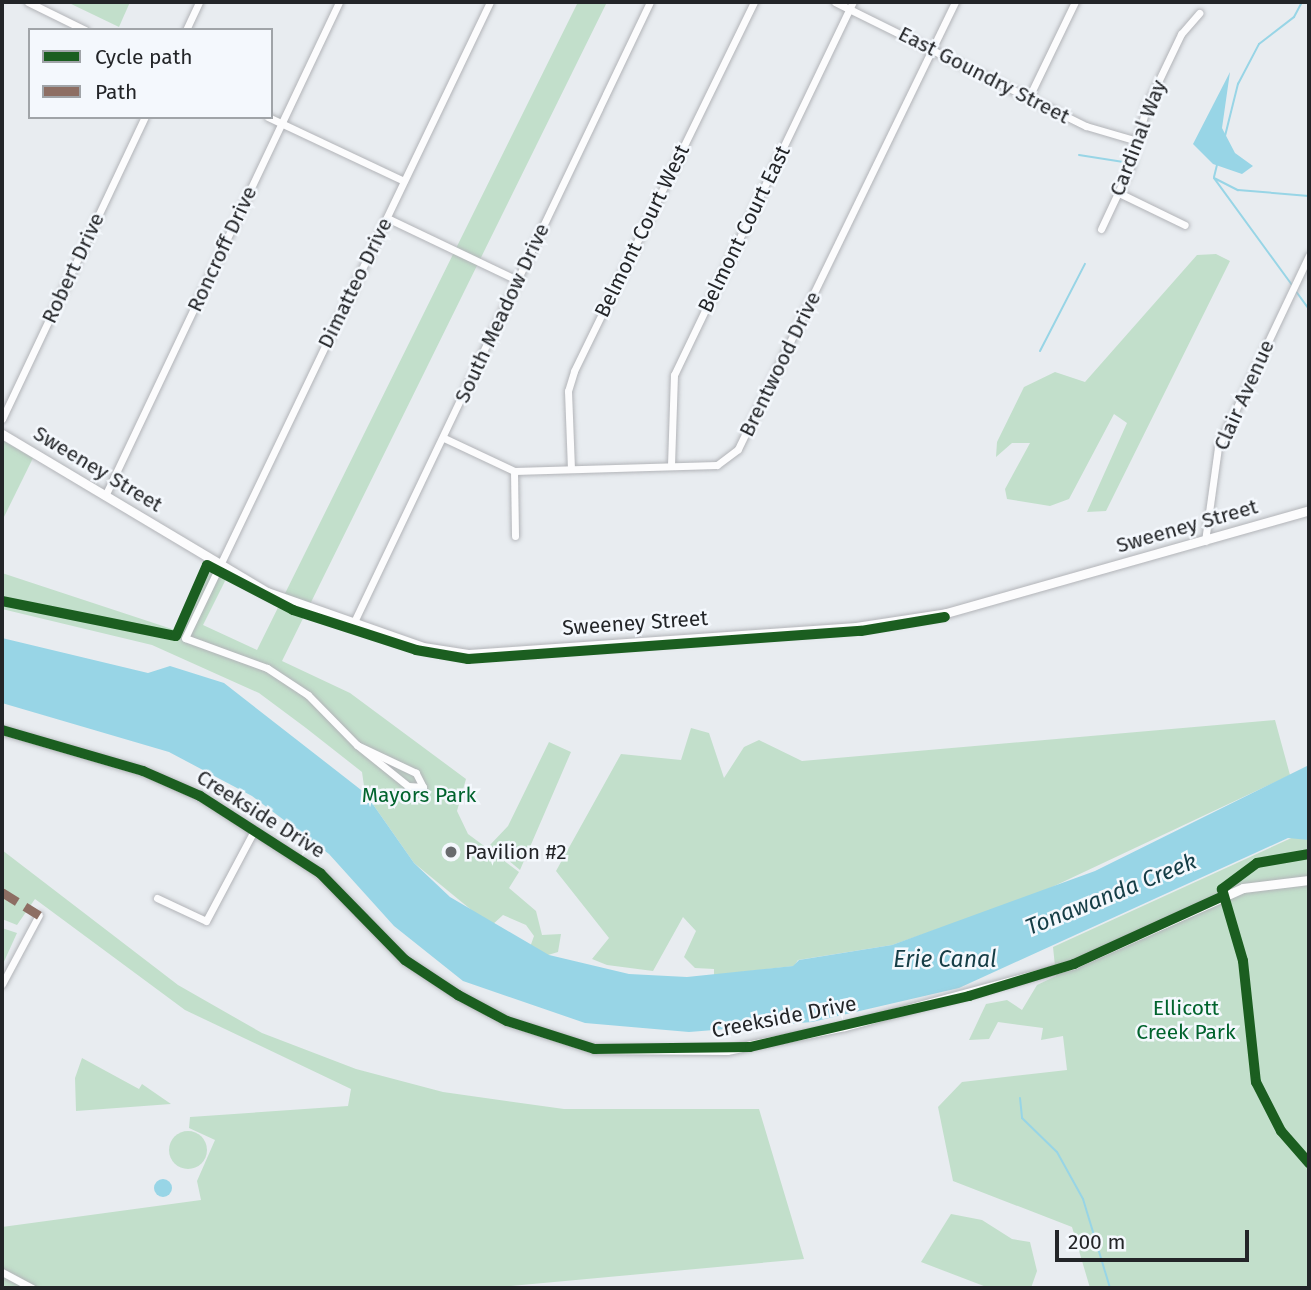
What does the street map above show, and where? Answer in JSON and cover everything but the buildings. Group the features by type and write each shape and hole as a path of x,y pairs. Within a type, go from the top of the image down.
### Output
{"street":[{"path":"28,2 81,28"},
{"path":"187,28 199,2"},
{"name":"Roncroff Drive","path":"105,496 339,2"},
{"name":"Dimatteo Drive","path":"357,745 308,695 267,668 185,638 491,2"},
{"name":"South Meadow Drive","path":"353,624 650,2"},
{"name":"Belmont Court West","path":"570,469 574,370 754,2"},
{"name":"East Goundry Street","path":"835,2 851,5 1095,130 1136,141"},
{"name":"Brentwood Drive","path":"444,438 514,471 717,465 738,449 955,2"},
{"path":"1029,97 1076,2"},
{"name":"Belmont Court East","path":"671,465 674,375 851,5"},
{"name":"Cardinal Way","path":"1101,229 1119,193 1136,141 1181,34 1199,13"},
{"name":"Robert Drive","path":"2,419 144,119"},
{"path":"272,119 404,181"},
{"path":"1119,193 1185,225"},
{"path":"387,218 517,280"},
{"name":"Clair Avenue","path":"1205,541 1218,447 1309,255"},
{"name":"Sweeney Street","path":"2,434 267,592 423,647 469,654 856,627 946,612 1309,510"},
{"path":"514,471 515,536"},
{"name":"Creekside Drive","path":"2,730 176,783 255,829 320,873 405,960 458,995 507,1021 594,1049 727,1050 845,1026 1074,964 1243,888 1309,880"},
{"path":"357,745 415,773 423,787 408,786 357,745"},
{"path":"157,898 206,921 255,829"},
{"path":"2,984 39,915"},
{"path":"2,1272 32,1288"}],"green space":[{"path":"67,2 130,2 119,27"},
{"name":"Mayors Park","path":"578,2 607,2 282,661 350,693 466,779 457,811 468,834 519,872 509,888 536,911 542,935 561,934 558,952 538,958 529,950 534,936 526,925 503,915 491,926 414,863 365,793 362,772 259,693 152,645 2,609 2,573 175,630 209,566 227,577 203,625 257,650"},
{"path":"1216,254 1230,261 1106,511 1087,512 1127,423 1114,414 1069,499 1050,506 1007,499 1005,489 1030,443 1012,443 996,457 997,442 1024,387 1055,372 1085,382 1197,255"},
{"path":"2,440 33,458 2,521"},
{"path":"1275,720 1290,775 1033,896 892,945 798,960 794,966 714,975 714,969 695,968 684,957 696,931 683,917 653,971 607,965 592,959 609,938 556,871 621,754 681,760 691,728 709,733 724,778 744,747 759,740 802,761"},
{"path":"549,742 571,752 520,870 490,845 508,826"},
{"name":"Ellicott Creek Park","path":"1309,830 1309,1288 1090,1288 1072,1227 953,1181 938,1107 962,1082 1067,1070 1063,1036 1041,1040 1043,1028 998,1022 989,1039 969,1040 986,1004 1007,1000 1022,1010 1037,985 1056,976 1053,947"},
{"path":"2,850 178,985 262,1033 356,1069 443,1092 564,1109 759,1109 804,1259 489,1288 2,1288 2,1227 201,1200 197,1181 215,1140 189,1128 190,1117 348,1106 351,1089 185,1010 35,899 17,925 2,919"},
{"path":"2,928 17,933 2,966"},
{"path":"82,1058 139,1089 142,1084 171,1104 76,1111 75,1078"},
{"path":"188,1131 201,1137 207,1150 201,1163 188,1169 175,1163 169,1150 175,1137"},
{"path":"951,1214 982,1220 1012,1239 1030,1242 1037,1271 1031,1288 989,1288 921,1262"}],"water":[{"path":"1230,72 1222,128 1235,153 1253,166 1242,174 1213,164 1193,144"},
{"path":"2,638 148,673 170,666 224,683 365,793 414,863 450,897 549,955 629,974 687,977 793,966 799,960 892,945 1095,871 1309,765 1309,840 1288,838 959,988 812,1022 689,1032 585,1023 463,981 394,926 329,854 252,796 169,752 2,703"},
{"path":"163,1179 169,1182 172,1188 169,1194 163,1197 157,1194 154,1188 157,1182"}],"waterway":[{"path":"1225,136 1238,84 1259,44 1294,17 1302,2"},
{"path":"1079,155 1123,162"},
{"path":"1214,177 1217,165"},
{"path":"1292,285 1214,178 1238,190 1309,196"},
{"path":"1040,351 1085,264"},
{"path":"1295,290 1309,309"},
{"path":"1020,1098 1022,1118 1057,1152 1083,1199 1110,1288"}],"marked path":[{"path":"2,892 39,915"}],"cycle path":[{"path":"2,601 176,636 207,565 293,610 416,650 468,659 861,631 945,617"},
{"path":"2,730 143,771 200,796 320,873 405,960 458,995 507,1021 594,1049 750,1047 969,996 1074,964 1223,896"},
{"path":"1309,854 1257,863 1222,889 1243,961 1256,1082 1281,1131 1309,1163"}],"place":[{"name":"Pavilion #2","path":"451,852"}],"water label":[{"name":"Tonawanda Creek","path":"1111,894"},
{"name":"Erie Canal","path":"945,959"}]}
